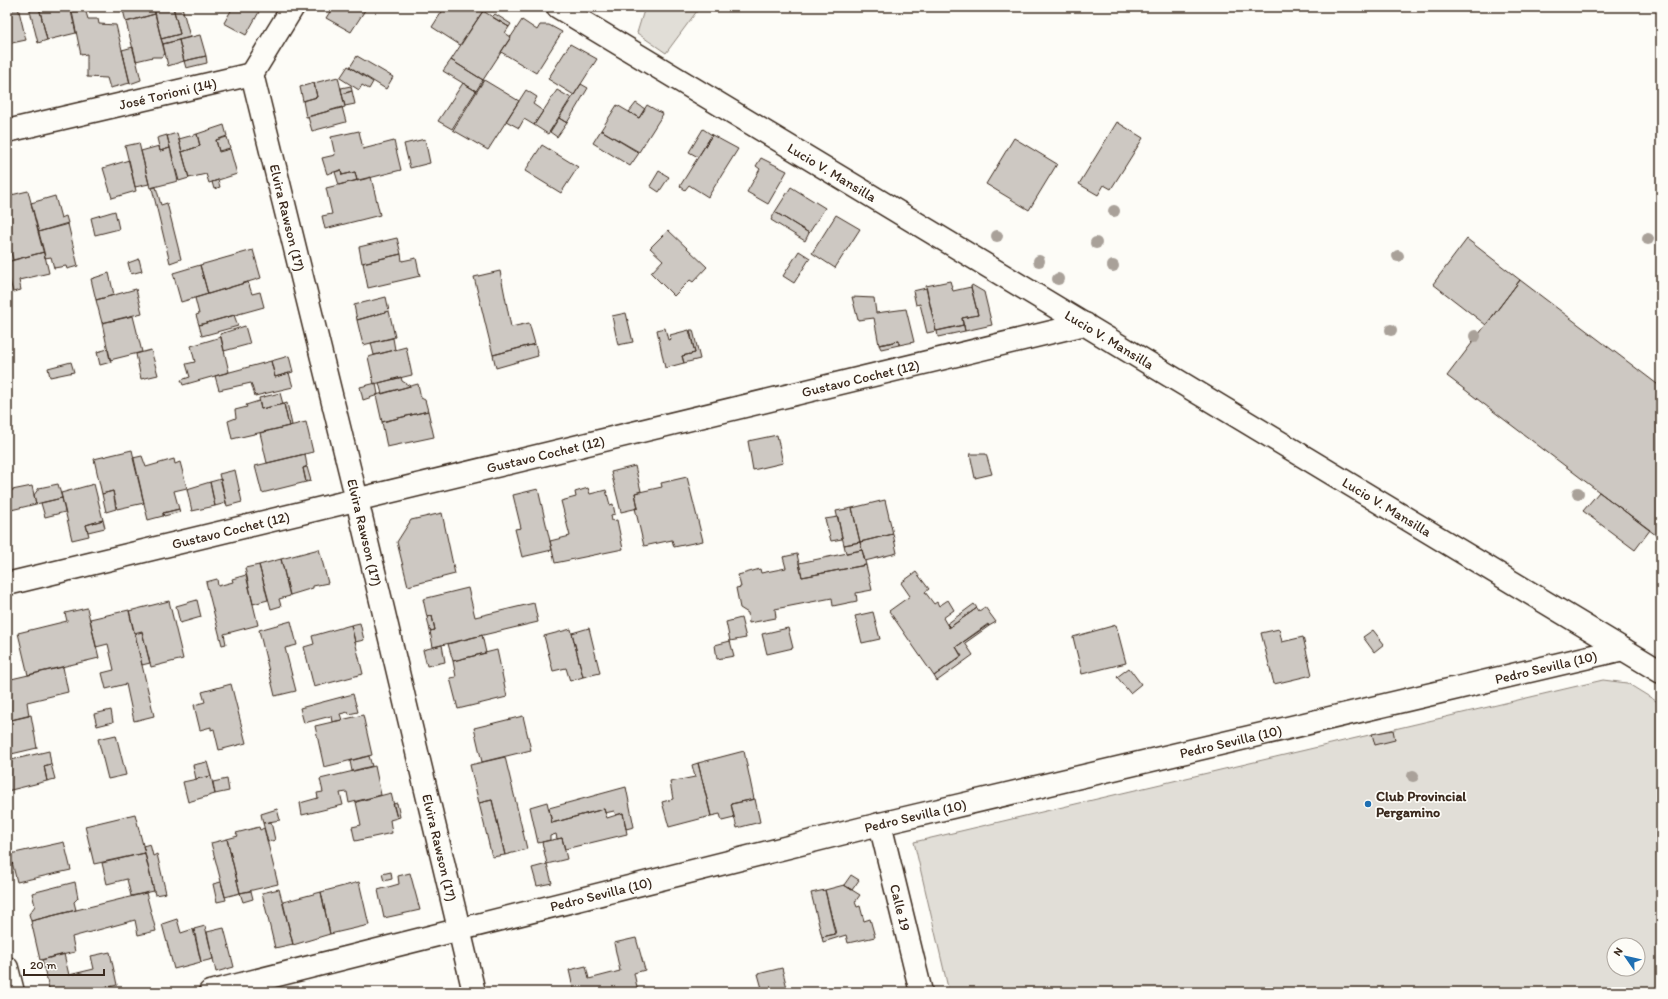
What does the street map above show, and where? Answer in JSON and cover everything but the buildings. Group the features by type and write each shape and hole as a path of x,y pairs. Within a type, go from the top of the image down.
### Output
{"street":[{"path":"252,74 293,7"},
{"name":"Lucio V. Mansilla","path":"558,7 1661,672"},
{"name":"José Torioni (14)","path":"7,132 252,74"},
{"name":"Elvira Rawson (17)","path":"252,74 357,500 474,992"},
{"name":"Gustavo Cochet (12)","path":"7,584 1085,324"},
{"name":"Pedro Sevilla (10)","path":"210,992 880,824 1623,649"},
{"name":"Calle 19","path":"880,824 921,992"},
{"path":"7,968 13,992"}],"shaded area":[{"path":"645,7 700,7 666,53 637,33"},
{"name":"Club Provincial Pergamino","path":"1603,680 1627,683 1661,704 1661,992 949,992 914,842"}],"place":[{"name":"Club Provincial Pergamino","path":"1368,804"}]}
